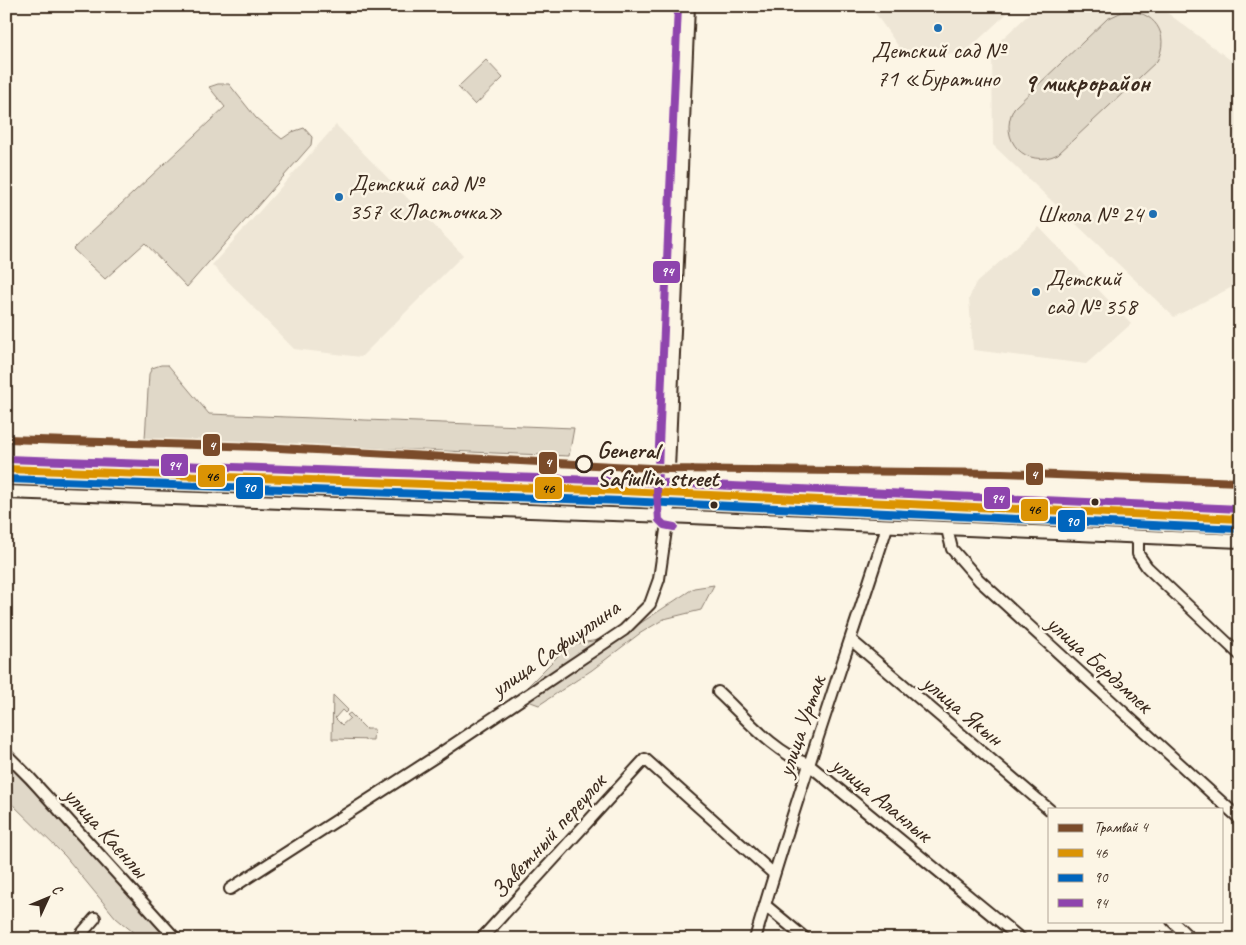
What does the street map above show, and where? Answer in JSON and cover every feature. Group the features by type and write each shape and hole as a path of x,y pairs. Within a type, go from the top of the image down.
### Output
{"street":[{"name":"улица Сафиуллина","path":"230,889 435,757 624,630 650,604 659,579 668,516 667,492 688,6"},
{"path":"6,469 667,492 1240,519"},
{"path":"6,492 668,516 1240,541"},
{"name":"улица Уртак","path":"755,939 808,764 851,640 887,526"},
{"name":"улица Бердэмлек","path":"947,529 952,549 979,580 1240,818"},
{"path":"1138,537 1138,554 1147,567 1240,655"},
{"name":"улица Якын","path":"851,640 1048,808"},
{"name":"улица Аланлык","path":"718,692 781,751 794,759 808,764 1021,939"},
{"name":"улица Каенлы","path":"6,754 176,939"},
{"name":"Заветный переулок","path":"481,939 645,759 774,874"},
{"path":"765,905 806,939"},
{"path":"77,939 95,918"},
{"path":"1173,922 1191,939"}],"shaded area":[{"name":"Детский сад № 71 «Буратино","path":"870,6 1015,6 962,55 901,50"},
{"name":"Школа № 24","path":"1038,6 1158,6 1240,67 1240,283 1174,317 993,145 992,48"},
{"path":"1124,11 1144,15 1157,26 1161,33 1162,42 1157,61 1058,154 1046,158 1035,158 1026,155 1012,141 1009,131 1014,108 1107,19"},
{"path":"486,60 503,78 475,105 458,87"},
{"path":"218,84 229,84 256,118 282,139 292,132 304,128 312,137 311,145 187,287 145,243 105,279 73,249 225,107 209,87"},
{"name":"Детский сад № 357 «Ласточка»","path":"336,125 463,255 361,357 294,349 212,265"},
{"name":"Детский сад № 358","path":"1039,227 1131,324 1086,364 973,350 969,299 975,284"},
{"path":"168,365 209,414 574,428 569,456 145,439 149,374 152,368"},
{"path":"714,585 701,610 664,619 639,634 592,670 539,705 517,697 569,645 621,636 694,588"},
{"path":"333,695 348,710 345,713 342,710 335,718 342,725 350,718 347,715 350,713 366,729 374,729 373,740 332,739"},
{"path":"6,763 120,881 172,939 135,939 133,932 116,918 65,856 6,798"}],"tram line":[{"name":"4","path":"6,439 260,447 668,469 1002,473 1240,482"}],"transit line":[{"name":"94","path":"674,527 664,525 659,520 657,492 678,6"},
{"name":"94","path":"6,459 624,481 1240,509"},
{"name":"46","path":"6,469 623,491 1240,519"},
{"name":"90","path":"6,479 623,501 1240,529"}],"place":[{"name":"Детский сад № 71 «Буратино","path":"938,28"},
{"name":"Детский сад № 357 «Ласточка»","path":"339,197"},
{"name":"Школа № 24","path":"1153,214"},
{"name":"Детский сад № 358","path":"1036,292"},
{"name":"General Safiullin street","path":"584,464"}],"district":[{"name":"9 микрорайон","path":"1087,82"}]}
